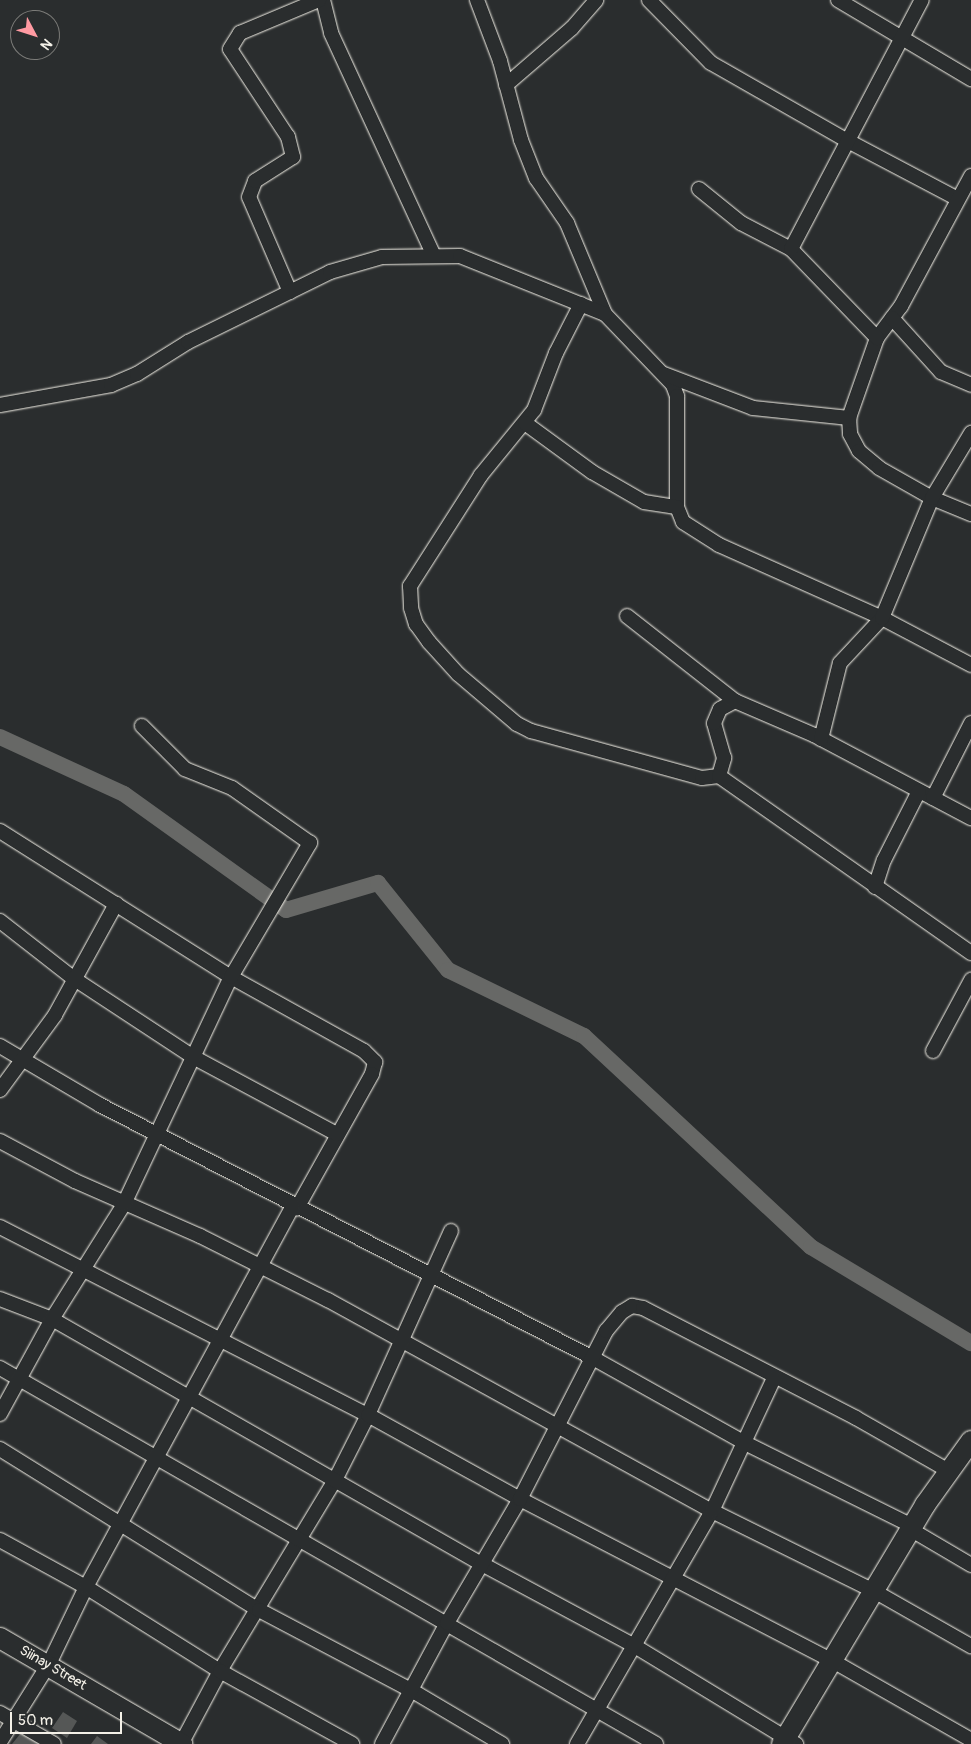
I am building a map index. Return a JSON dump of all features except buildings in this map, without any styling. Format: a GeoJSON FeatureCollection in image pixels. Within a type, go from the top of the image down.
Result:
{"type":"FeatureCollection","features":[{"type":"Feature","properties":{"kind":"street"},"geometry":{"type":"LineString","coordinates":[[290,292],[249,197],[255,181],[293,158],[288,137],[230,48],[240,33],[319,0]]}},
{"type":"Feature","properties":{"kind":"street"},"geometry":{"type":"LineString","coordinates":[[323,0],[331,33],[433,254]]}},
{"type":"Feature","properties":{"kind":"street"},"geometry":{"type":"LineString","coordinates":[[477,0],[506,84],[521,140],[536,178],[567,223],[605,314],[673,385],[677,396],[677,507],[683,522],[719,545],[882,618],[971,666]]}},
{"type":"Feature","properties":{"kind":"street"},"geometry":{"type":"LineString","coordinates":[[506,84],[572,28],[596,0]]}},
{"type":"Feature","properties":{"kind":"street"},"geometry":{"type":"LineString","coordinates":[[649,0],[711,63],[848,141],[958,199]]}},
{"type":"Feature","properties":{"kind":"street"},"geometry":{"type":"LineString","coordinates":[[838,0],[971,80]]}},
{"type":"Feature","properties":{"kind":"street"},"geometry":{"type":"LineString","coordinates":[[791,249],[922,0]]}},
{"type":"Feature","properties":{"kind":"street"},"geometry":{"type":"LineString","coordinates":[[971,176],[892,318],[877,338],[848,418],[850,434],[859,451],[879,468],[932,498],[971,514]]}},
{"type":"Feature","properties":{"kind":"street"},"geometry":{"type":"LineString","coordinates":[[699,189],[741,223],[791,249],[877,338]]}},
{"type":"Feature","properties":{"kind":"street"},"geometry":{"type":"LineString","coordinates":[[0,405],[111,385],[137,374],[188,342],[330,272],[382,257],[433,254],[460,256],[605,314]]}},
{"type":"Feature","properties":{"kind":"street"},"geometry":{"type":"LineString","coordinates":[[581,304],[556,353],[534,410],[481,475],[410,586],[410,608],[416,624],[458,674],[517,724],[588,748],[702,778],[718,776],[971,953]]}},
{"type":"Feature","properties":{"kind":"street"},"geometry":{"type":"LineString","coordinates":[[892,318],[941,372],[971,385]]}},
{"type":"Feature","properties":{"kind":"street"},"geometry":{"type":"LineString","coordinates":[[661,372],[753,408],[848,418]]}},
{"type":"Feature","properties":{"kind":"street"},"geometry":{"type":"LineString","coordinates":[[525,423],[592,472],[644,502],[677,507]]}},
{"type":"Feature","properties":{"kind":"street"},"geometry":{"type":"LineString","coordinates":[[821,739],[840,663],[882,618],[932,498],[971,433]]}},
{"type":"Feature","properties":{"kind":"street"},"geometry":{"type":"LineString","coordinates":[[628,616],[735,701],[821,739],[971,818]]}},
{"type":"Feature","properties":{"kind":"street"},"geometry":{"type":"LineString","coordinates":[[718,776],[724,758],[714,723],[720,709],[735,701]]}},
{"type":"Feature","properties":{"kind":"street"},"geometry":{"type":"LineString","coordinates":[[933,798],[971,723]]}},
{"type":"Feature","properties":{"kind":"street"},"geometry":{"type":"LineString","coordinates":[[0,1414],[52,1319],[124,1204],[195,1058],[231,978],[286,889],[310,843],[232,788],[185,769],[142,726]]}},
{"type":"Feature","properties":{"kind":"street"},"geometry":{"type":"LineString","coordinates":[[875,887],[884,860],[919,791]]}},
{"type":"Feature","properties":{"kind":"street"},"geometry":{"type":"LineString","coordinates":[[0,831],[231,978],[364,1050],[375,1062],[372,1074],[189,1397],[123,1523],[86,1587],[48,1664],[0,1742]]}},
{"type":"Feature","properties":{"kind":"street"},"geometry":{"type":"LineString","coordinates":[[0,1090],[55,1015],[73,978],[116,904]]}},
{"type":"Feature","properties":{"kind":"street"},"geometry":{"type":"LineString","coordinates":[[0,920],[73,978],[195,1058],[337,1134]]}},
{"type":"Feature","properties":{"kind":"street"},"geometry":{"type":"LineString","coordinates":[[933,1051],[971,980]]}},
{"type":"Feature","properties":{"kind":"street"},"geometry":{"type":"LineString","coordinates":[[0,1046],[157,1135],[592,1358],[745,1443],[911,1528],[971,1565]]}},
{"type":"Feature","properties":{"kind":"street"},"geometry":{"type":"LineString","coordinates":[[0,1141],[124,1204],[200,1236],[261,1267],[402,1341],[712,1511],[874,1591],[971,1646]]}},
{"type":"Feature","properties":{"kind":"street"},"geometry":{"type":"LineString","coordinates":[[0,1227],[368,1415],[520,1499],[831,1660],[971,1740]]}},
{"type":"Feature","properties":{"kind":"street"},"geometry":{"type":"LineString","coordinates":[[181,1744],[220,1671],[259,1610],[335,1480],[368,1415],[451,1231]]}},
{"type":"Feature","properties":{"kind":"street"},"geometry":{"type":"LineString","coordinates":[[0,1299],[52,1319],[482,1564],[633,1645],[788,1742],[831,1660],[911,1528],[947,1470],[971,1441]]}},
{"type":"Feature","properties":{"kind":"street"},"geometry":{"type":"LineString","coordinates":[[382,1744],[447,1623],[520,1499],[606,1331],[622,1312],[632,1306],[643,1308],[774,1378],[856,1418],[947,1470]]}},
{"type":"Feature","properties":{"kind":"street"},"geometry":{"type":"LineString","coordinates":[[0,1368],[156,1460],[447,1623],[656,1744]]}},
{"type":"Feature","properties":{"kind":"street"},"geometry":{"type":"LineString","coordinates":[[577,1744],[672,1576],[712,1511],[774,1378]]}},
{"type":"Feature","properties":{"kind":"street"},"geometry":{"type":"LineString","coordinates":[[0,1449],[123,1523],[259,1610],[411,1690],[502,1744]]}},
{"type":"Feature","properties":{"kind":"street"},"geometry":{"type":"LineString","coordinates":[[0,1540],[86,1587],[220,1671],[352,1744]]}},
{"type":"Feature","properties":{"kind":"street","name":"Siinay Street"},"geometry":{"type":"LineString","coordinates":[[0,1638],[48,1664],[181,1744]]}},
{"type":"Feature","properties":{"kind":"street"},"geometry":{"type":"LineString","coordinates":[[0,1713],[54,1744]]}},
{"type":"Feature","properties":{"kind":"waterway"},"geometry":{"type":"LineString","coordinates":[[0,737],[124,794],[286,910],[378,883],[448,970],[584,1036],[811,1247],[971,1343]]}}]}
